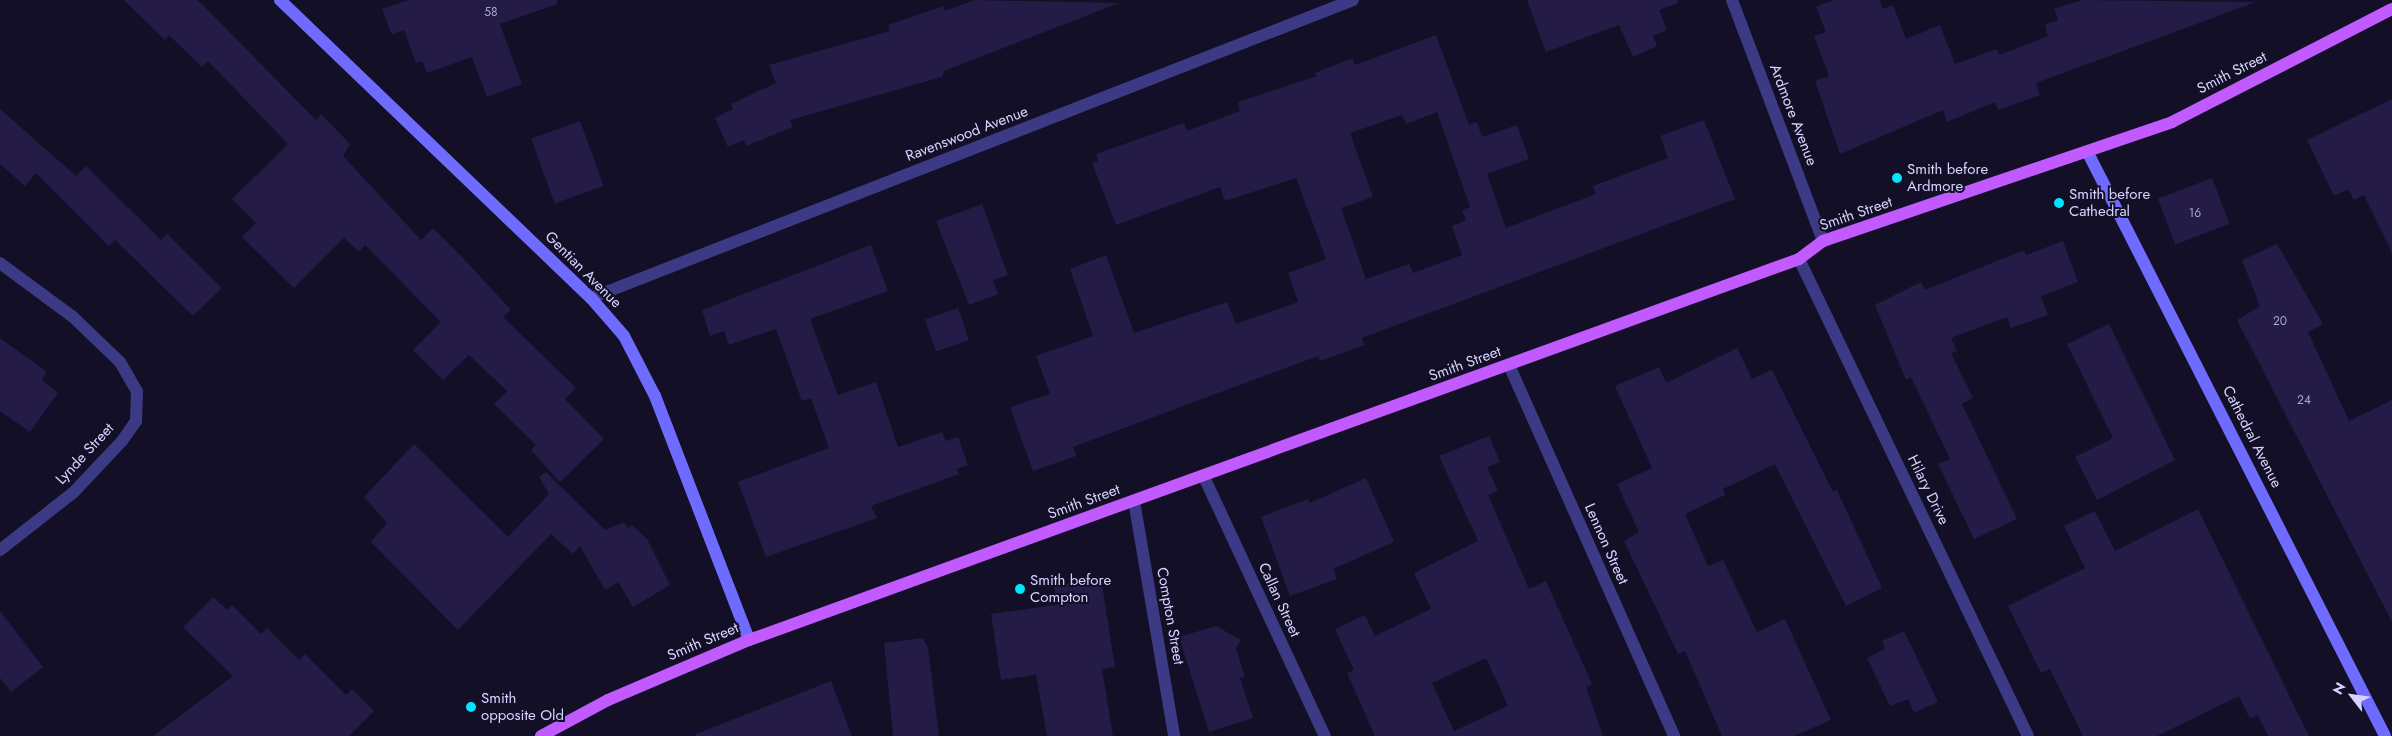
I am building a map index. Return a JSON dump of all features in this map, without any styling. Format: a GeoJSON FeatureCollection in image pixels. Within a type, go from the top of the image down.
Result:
{"type":"FeatureCollection","features":[{"type":"Feature","properties":{"kind":"main road","name":"Smith Street"},"geometry":{"type":"LineString","coordinates":[[541,736],[608,700],[749,640],[1204,477],[1799,259],[1823,241],[2088,153],[2172,122],[2392,9]]}},
{"type":"Feature","properties":{"kind":"street","name":"Gentian Avenue"},"geometry":{"type":"LineString","coordinates":[[280,0],[592,298],[624,336],[655,396],[749,640]]}},
{"type":"Feature","properties":{"kind":"street","name":"Ravenswood Avenue"},"geometry":{"type":"LineString","coordinates":[[592,298],[1353,0]]}},
{"type":"Feature","properties":{"kind":"street","name":"Ardmore Avenue"},"geometry":{"type":"LineString","coordinates":[[1732,0],[1823,241]]}},
{"type":"Feature","properties":{"kind":"street","name":"Cathedral Avenue"},"geometry":{"type":"LineString","coordinates":[[2088,153],[2385,736]]}},
{"type":"Feature","properties":{"kind":"street","name":"Hilary Drive"},"geometry":{"type":"LineString","coordinates":[[1799,259],[2028,736]]}},
{"type":"Feature","properties":{"kind":"street","name":"Lynde Street"},"geometry":{"type":"LineString","coordinates":[[0,262],[73,317],[120,362],[136,391],[136,420],[122,441],[74,492],[0,550]]}},
{"type":"Feature","properties":{"kind":"street","name":"Lennon Street"},"geometry":{"type":"LineString","coordinates":[[1509,365],[1674,736]]}},
{"type":"Feature","properties":{"kind":"street","name":"Callan Street"},"geometry":{"type":"LineString","coordinates":[[1204,477],[1325,736]]}},
{"type":"Feature","properties":{"kind":"street","name":"Compton Street"},"geometry":{"type":"LineString","coordinates":[[1134,501],[1174,736]]}},
{"type":"Feature","properties":{"kind":"building"},"geometry":{"type":"Polygon","coordinates":[[[124,0],[196,0],[202,4],[316,120],[321,114],[350,144],[343,156],[421,240],[433,228],[465,260],[511,310],[503,317],[576,388],[565,399],[604,439],[560,482],[531,450],[536,445],[494,404],[507,391],[469,355],[443,380],[413,350],[441,322],[365,245],[359,252],[344,238],[294,288],[242,237],[256,223],[232,199],[288,144],[208,61],[202,67],[169,35],[165,40],[124,0]]]}},
{"type":"Feature","properties":{"kind":"building"},"geometry":{"type":"Polygon","coordinates":[[[409,0],[557,0],[557,4],[500,24],[522,84],[487,97],[472,57],[427,73],[422,61],[416,63],[404,30],[392,35],[382,9],[409,0]]]}},
{"type":"Feature","properties":{"kind":"building"},"geometry":{"type":"Polygon","coordinates":[[[975,0],[1119,3],[944,71],[942,77],[790,120],[793,127],[746,146],[744,140],[728,147],[715,118],[733,109],[731,104],[776,83],[769,65],[890,31],[888,25],[943,6],[944,11],[975,0]]]}},
{"type":"Feature","properties":{"kind":"building"},"geometry":{"type":"Polygon","coordinates":[[[1527,0],[1678,0],[1678,3],[1659,10],[1667,30],[1653,36],[1657,46],[1633,57],[1619,25],[1546,52],[1527,0]]]}},
{"type":"Feature","properties":{"kind":"building"},"geometry":{"type":"Polygon","coordinates":[[[1833,0],[1880,0],[1883,9],[1893,5],[1906,39],[1940,25],[1955,64],[1997,49],[1999,55],[2048,36],[2045,25],[2058,20],[2054,9],[2082,0],[2256,2],[2036,83],[2040,95],[1998,110],[1995,102],[1947,122],[1943,110],[1840,154],[1815,81],[1829,76],[1814,36],[1826,32],[1816,7],[1833,0]]]}},
{"type":"Feature","properties":{"kind":"building"},"geometry":{"type":"Polygon","coordinates":[[[1436,35],[1469,125],[1477,122],[1482,137],[1517,125],[1529,159],[1487,174],[1506,228],[1596,194],[1593,186],[1668,158],[1660,136],[1704,120],[1735,199],[1362,338],[1364,345],[1320,361],[1318,356],[1073,447],[1076,456],[1033,471],[1010,407],[1050,394],[1036,356],[1093,336],[1070,269],[1106,255],[1134,333],[1227,302],[1236,324],[1298,302],[1288,273],[1326,259],[1296,178],[1225,201],[1220,187],[1116,225],[1092,163],[1098,161],[1096,154],[1184,123],[1187,131],[1240,111],[1238,102],[1317,76],[1315,73],[1352,58],[1355,65],[1436,35]],[[1437,112],[1406,124],[1402,115],[1350,133],[1373,197],[1341,208],[1366,279],[1409,264],[1413,273],[1462,255],[1452,226],[1466,220],[1462,210],[1470,207],[1437,112]]]}},
{"type":"Feature","properties":{"kind":"building"},"geometry":{"type":"Polygon","coordinates":[[[2392,99],[2392,253],[2364,195],[2354,200],[2348,189],[2334,196],[2307,140],[2392,99]]]}},
{"type":"Feature","properties":{"kind":"building"},"geometry":{"type":"Polygon","coordinates":[[[0,109],[76,176],[86,166],[161,240],[167,234],[222,288],[193,316],[115,240],[109,246],[36,173],[25,186],[0,164],[0,109]]]}},
{"type":"Feature","properties":{"kind":"building"},"geometry":{"type":"Polygon","coordinates":[[[580,121],[604,186],[555,204],[531,139],[580,121]]]}},
{"type":"Feature","properties":{"kind":"building"},"geometry":{"type":"Polygon","coordinates":[[[2212,178],[2230,224],[2175,245],[2158,199],[2212,178]]]}},
{"type":"Feature","properties":{"kind":"building"},"geometry":{"type":"Polygon","coordinates":[[[982,204],[1008,275],[993,280],[998,294],[969,305],[936,221],[982,204]]]}},
{"type":"Feature","properties":{"kind":"building"},"geometry":{"type":"Polygon","coordinates":[[[2063,241],[2078,282],[2041,296],[2048,315],[2011,328],[2007,317],[1951,338],[1957,351],[1951,353],[1973,398],[1962,404],[2017,519],[1974,539],[1938,464],[1950,459],[1911,377],[1906,380],[1875,305],[1921,282],[1925,290],[2024,250],[2026,255],[2063,241]]]}},
{"type":"Feature","properties":{"kind":"building"},"geometry":{"type":"Polygon","coordinates":[[[2277,244],[2323,324],[2308,332],[2349,421],[2392,400],[2392,622],[2237,320],[2260,306],[2242,260],[2277,244]]]}},
{"type":"Feature","properties":{"kind":"building"},"geometry":{"type":"Polygon","coordinates":[[[871,245],[888,291],[810,319],[838,395],[876,382],[898,447],[942,432],[946,441],[958,437],[968,465],[957,469],[959,474],[871,506],[877,518],[766,557],[738,482],[829,448],[811,398],[802,401],[776,329],[729,345],[724,331],[710,336],[702,310],[871,245]]]}},
{"type":"Feature","properties":{"kind":"building"},"geometry":{"type":"Polygon","coordinates":[[[958,308],[969,340],[936,352],[925,319],[958,308]]]}},
{"type":"Feature","properties":{"kind":"building"},"geometry":{"type":"Polygon","coordinates":[[[2109,324],[2175,460],[2097,500],[2075,457],[2113,438],[2067,344],[2109,324]]]}},
{"type":"Feature","properties":{"kind":"building"},"geometry":{"type":"Polygon","coordinates":[[[0,338],[47,372],[42,380],[58,393],[30,432],[0,411],[0,338]]]}},
{"type":"Feature","properties":{"kind":"building"},"geometry":{"type":"Polygon","coordinates":[[[1737,348],[1752,379],[1772,370],[1833,492],[1837,490],[1882,588],[1846,606],[1775,464],[1723,489],[1725,495],[1685,514],[1708,566],[1723,560],[1757,632],[1785,619],[1831,720],[1794,736],[1722,736],[1685,651],[1678,654],[1624,541],[1639,532],[1617,484],[1652,468],[1615,386],[1659,367],[1666,383],[1737,348]]]}},
{"type":"Feature","properties":{"kind":"building"},"geometry":{"type":"Polygon","coordinates":[[[1489,436],[1500,462],[1487,467],[1498,491],[1488,495],[1529,589],[1546,581],[1592,684],[1586,687],[1603,736],[1375,736],[1347,673],[1354,670],[1335,629],[1365,615],[1375,636],[1431,609],[1414,573],[1478,541],[1439,456],[1489,436]],[[1486,658],[1432,683],[1454,731],[1508,706],[1486,658]]]}},
{"type":"Feature","properties":{"kind":"building"},"geometry":{"type":"Polygon","coordinates":[[[414,444],[508,537],[549,494],[539,477],[546,472],[605,530],[624,522],[628,528],[632,525],[647,539],[670,585],[633,607],[618,582],[605,590],[580,546],[573,554],[551,534],[458,630],[371,542],[387,523],[364,497],[414,444]]]}},
{"type":"Feature","properties":{"kind":"building"},"geometry":{"type":"Polygon","coordinates":[[[1366,478],[1394,542],[1333,569],[1337,579],[1290,596],[1261,517],[1308,499],[1310,503],[1366,478]]]}},
{"type":"Feature","properties":{"kind":"building"},"geometry":{"type":"Polygon","coordinates":[[[2198,509],[2309,736],[2268,736],[2258,715],[2250,719],[2239,696],[2157,736],[2083,736],[2050,669],[2041,673],[2008,606],[2085,568],[2064,526],[2095,511],[2115,551],[2198,509]]]}},
{"type":"Feature","properties":{"kind":"building"},"geometry":{"type":"Polygon","coordinates":[[[1101,578],[1115,667],[1102,669],[1113,736],[1047,736],[1036,675],[1001,680],[991,614],[1057,605],[1054,586],[1101,578]]]}},
{"type":"Feature","properties":{"kind":"building"},"geometry":{"type":"Polygon","coordinates":[[[213,597],[227,610],[232,605],[261,634],[267,628],[299,660],[305,654],[346,695],[352,689],[374,711],[349,736],[153,736],[233,676],[183,627],[213,597]]]}},
{"type":"Feature","properties":{"kind":"building"},"geometry":{"type":"Polygon","coordinates":[[[0,611],[43,667],[11,692],[0,678],[0,611]]]}},
{"type":"Feature","properties":{"kind":"building"},"geometry":{"type":"Polygon","coordinates":[[[1216,626],[1241,640],[1236,648],[1245,677],[1240,678],[1253,718],[1209,732],[1179,637],[1216,626]]]}},
{"type":"Feature","properties":{"kind":"building"},"geometry":{"type":"Polygon","coordinates":[[[1904,631],[1938,702],[1914,713],[1908,699],[1890,706],[1867,658],[1885,649],[1882,641],[1904,631]]]}},
{"type":"Feature","properties":{"kind":"building"},"geometry":{"type":"Polygon","coordinates":[[[923,638],[928,648],[939,736],[893,736],[884,643],[923,638]]]}},
{"type":"Feature","properties":{"kind":"building"},"geometry":{"type":"Polygon","coordinates":[[[831,681],[852,736],[696,736],[696,734],[831,681]]]}},
{"type":"Feature","properties":{"kind":"place","name":"Smith before Ardmore"},"geometry":{"type":"Point","coordinates":[1897,178]}},
{"type":"Feature","properties":{"kind":"place","name":"Smith before Cathedral"},"geometry":{"type":"Point","coordinates":[2059,203]}},
{"type":"Feature","properties":{"kind":"place","name":"Smith before Compton"},"geometry":{"type":"Point","coordinates":[1020,589]}},
{"type":"Feature","properties":{"kind":"place","name":"Smith opposite Old"},"geometry":{"type":"Point","coordinates":[471,707]}}]}
